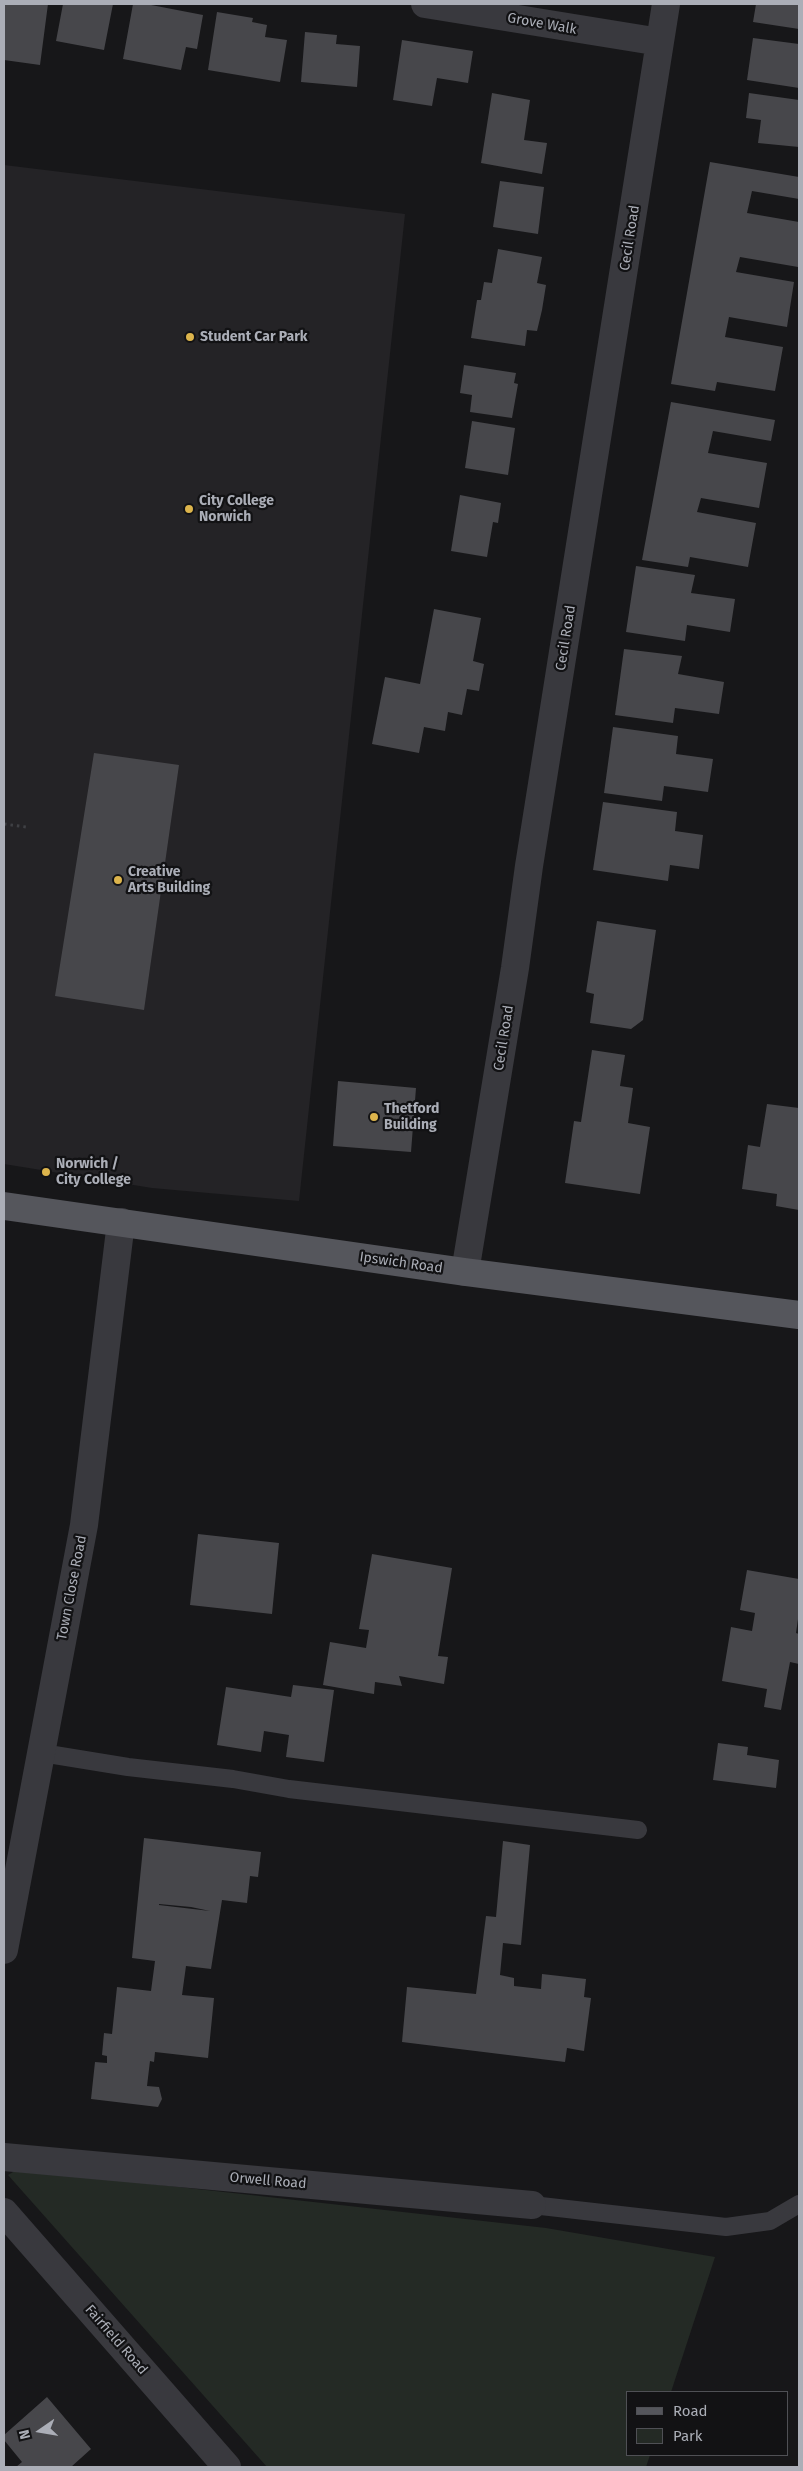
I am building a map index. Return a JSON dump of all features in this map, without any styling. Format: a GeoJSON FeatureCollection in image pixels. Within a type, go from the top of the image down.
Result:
{"type":"FeatureCollection","features":[{"type":"Feature","properties":{"kind":"main road","name":"Ipswich Road"},"geometry":{"type":"LineString","coordinates":[[4,1206],[465,1272],[799,1315]]}},
{"type":"Feature","properties":{"kind":"street","name":"Grove Walk"},"geometry":{"type":"LineString","coordinates":[[425,4],[660,42]]}},
{"type":"Feature","properties":{"kind":"street","name":"Cecil Road"},"geometry":{"type":"LineString","coordinates":[[465,1272],[516,968],[531,856],[666,4]]}},
{"type":"Feature","properties":{"kind":"street","name":"Town Close Road"},"geometry":{"type":"LineString","coordinates":[[4,1950],[84,1525],[121,1222]]}},
{"type":"Feature","properties":{"kind":"street","name":"Orwell Road"},"geometry":{"type":"LineString","coordinates":[[4,2157],[532,2205]]}},
{"type":"Feature","properties":{"kind":"street","name":"Fairfield Road"},"geometry":{"type":"LineString","coordinates":[[4,2212],[228,2467]]}},
{"type":"Feature","properties":{"kind":"lane"},"geometry":{"type":"LineString","coordinates":[[42,1753],[299,1790],[638,1830]]}},
{"type":"Feature","properties":{"kind":"lane"},"geometry":{"type":"LineString","coordinates":[[532,2205],[726,2227],[770,2222],[799,2204]]}},
{"type":"Feature","properties":{"kind":"path"},"geometry":{"type":"LineString","coordinates":[[4,824],[26,827]]}},
{"type":"Feature","properties":{"kind":"shaded area","name":"City College Norwich"},"geometry":{"type":"Polygon","coordinates":[[[4,165],[405,214],[299,1201],[152,1188],[4,1164],[4,165]]]}},
{"type":"Feature","properties":{"kind":"green space"},"geometry":{"type":"Polygon","coordinates":[[[18,2169],[546,2228],[715,2257],[671,2391],[626,2391],[626,2456],[650,2456],[646,2467],[267,2467],[8,2175],[18,2169]]]}},
{"type":"Feature","properties":{"kind":"building"},"geometry":{"type":"Polygon","coordinates":[[[4,4],[48,4],[40,65],[4,60],[4,4]]]}},
{"type":"Feature","properties":{"kind":"building"},"geometry":{"type":"Polygon","coordinates":[[[63,4],[113,4],[104,50],[56,41],[63,4]]]}},
{"type":"Feature","properties":{"kind":"building"},"geometry":{"type":"Polygon","coordinates":[[[133,4],[146,4],[203,15],[197,49],[186,47],[181,70],[123,59],[133,4]]]}},
{"type":"Feature","properties":{"kind":"building"},"geometry":{"type":"Polygon","coordinates":[[[756,4],[799,4],[799,29],[753,22],[756,4]]]}},
{"type":"Feature","properties":{"kind":"building"},"geometry":{"type":"Polygon","coordinates":[[[217,12],[253,18],[252,22],[267,25],[265,37],[287,40],[280,82],[208,70],[217,12]]]}},
{"type":"Feature","properties":{"kind":"building"},"geometry":{"type":"Polygon","coordinates":[[[305,32],[337,35],[336,44],[360,46],[357,87],[301,82],[305,32]]]}},
{"type":"Feature","properties":{"kind":"building"},"geometry":{"type":"Polygon","coordinates":[[[753,38],[799,44],[799,88],[747,80],[753,38]]]}},
{"type":"Feature","properties":{"kind":"building"},"geometry":{"type":"Polygon","coordinates":[[[402,40],[473,51],[468,83],[437,78],[432,106],[393,100],[402,40]]]}},
{"type":"Feature","properties":{"kind":"building"},"geometry":{"type":"Polygon","coordinates":[[[492,93],[530,100],[524,140],[547,143],[542,174],[481,163],[492,93]]]}},
{"type":"Feature","properties":{"kind":"building"},"geometry":{"type":"Polygon","coordinates":[[[749,93],[799,100],[799,147],[758,143],[761,120],[746,118],[749,93]]]}},
{"type":"Feature","properties":{"kind":"building"},"geometry":{"type":"Polygon","coordinates":[[[710,162],[799,177],[799,199],[752,191],[747,213],[799,222],[798,267],[740,257],[736,272],[794,282],[787,327],[729,317],[725,337],[783,347],[775,391],[717,382],[715,391],[671,384],[710,162]]]}},
{"type":"Feature","properties":{"kind":"building"},"geometry":{"type":"Polygon","coordinates":[[[500,181],[544,187],[538,234],[493,227],[500,181]]]}},
{"type":"Feature","properties":{"kind":"building"},"geometry":{"type":"Polygon","coordinates":[[[498,249],[542,257],[537,283],[546,285],[542,310],[537,331],[527,330],[525,346],[471,338],[477,300],[481,300],[484,282],[492,283],[498,249]]]}},
{"type":"Feature","properties":{"kind":"building"},"geometry":{"type":"Polygon","coordinates":[[[464,365],[516,373],[514,383],[518,384],[512,418],[470,412],[472,395],[460,393],[464,365]]]}},
{"type":"Feature","properties":{"kind":"building"},"geometry":{"type":"Polygon","coordinates":[[[671,402],[775,420],[771,441],[713,431],[708,453],[767,463],[759,508],[701,498],[697,512],[756,523],[748,567],[690,557],[688,567],[642,560],[671,402]]]}},
{"type":"Feature","properties":{"kind":"building"},"geometry":{"type":"Polygon","coordinates":[[[472,421],[515,428],[508,475],[465,468],[472,421]]]}},
{"type":"Feature","properties":{"kind":"building"},"geometry":{"type":"Polygon","coordinates":[[[460,495],[501,503],[498,523],[493,522],[487,557],[451,551],[460,495]]]}},
{"type":"Feature","properties":{"kind":"building"},"geometry":{"type":"Polygon","coordinates":[[[636,566],[695,575],[691,593],[735,599],[730,632],[687,625],[685,641],[626,632],[636,566]]]}},
{"type":"Feature","properties":{"kind":"building"},"geometry":{"type":"Polygon","coordinates":[[[434,609],[481,618],[473,661],[484,664],[479,691],[467,689],[462,715],[448,712],[445,731],[424,727],[419,753],[372,744],[385,677],[420,684],[434,609]]]}},
{"type":"Feature","properties":{"kind":"building"},"geometry":{"type":"Polygon","coordinates":[[[624,649],[682,656],[678,674],[724,682],[719,714],[675,708],[673,723],[615,715],[624,649]]]}},
{"type":"Feature","properties":{"kind":"building"},"geometry":{"type":"Polygon","coordinates":[[[613,727],[678,736],[676,754],[713,759],[708,792],[664,786],[662,801],[604,793],[613,727]]]}},
{"type":"Feature","properties":{"kind":"building","name":"Creative Arts Building"},"geometry":{"type":"Polygon","coordinates":[[[94,753],[179,765],[144,1010],[55,996],[94,753]]]}},
{"type":"Feature","properties":{"kind":"building"},"geometry":{"type":"Polygon","coordinates":[[[603,802],[677,812],[675,831],[703,835],[699,869],[670,865],[668,881],[593,870],[603,802]]]}},
{"type":"Feature","properties":{"kind":"building"},"geometry":{"type":"Polygon","coordinates":[[[597,921],[656,930],[643,1020],[631,1029],[590,1023],[594,994],[586,992],[597,921]]]}},
{"type":"Feature","properties":{"kind":"building"},"geometry":{"type":"Polygon","coordinates":[[[592,1050],[625,1055],[620,1086],[633,1088],[628,1123],[650,1127],[640,1194],[565,1183],[574,1121],[581,1122],[592,1050]]]}},
{"type":"Feature","properties":{"kind":"building","name":"Thetford Building"},"geometry":{"type":"Polygon","coordinates":[[[338,1081],[416,1088],[411,1152],[333,1146],[338,1081]]]}},
{"type":"Feature","properties":{"kind":"building"},"geometry":{"type":"Polygon","coordinates":[[[767,1104],[799,1108],[799,1210],[776,1206],[777,1194],[742,1189],[748,1145],[760,1147],[767,1104]]]}},
{"type":"Feature","properties":{"kind":"building"},"geometry":{"type":"Polygon","coordinates":[[[198,1534],[279,1543],[272,1614],[190,1605],[198,1534]]]}},
{"type":"Feature","properties":{"kind":"building"},"geometry":{"type":"Polygon","coordinates":[[[372,1554],[452,1568],[438,1656],[448,1657],[444,1684],[399,1676],[402,1686],[375,1682],[374,1694],[323,1685],[330,1642],[366,1648],[369,1630],[359,1629],[372,1554]]]}},
{"type":"Feature","properties":{"kind":"building"},"geometry":{"type":"Polygon","coordinates":[[[747,1570],[799,1579],[799,1612],[796,1633],[799,1634],[799,1664],[790,1662],[781,1710],[764,1707],[767,1689],[722,1681],[731,1627],[752,1631],[755,1613],[740,1610],[747,1570]]]}},
{"type":"Feature","properties":{"kind":"building"},"geometry":{"type":"Polygon","coordinates":[[[293,1685],[334,1690],[324,1762],[286,1757],[289,1735],[264,1731],[261,1752],[217,1745],[226,1687],[291,1697],[293,1685]]]}},
{"type":"Feature","properties":{"kind":"building"},"geometry":{"type":"Polygon","coordinates":[[[718,1743],[748,1747],[747,1755],[779,1760],[776,1788],[713,1780],[718,1743]]]}},
{"type":"Feature","properties":{"kind":"building"},"geometry":{"type":"Polygon","coordinates":[[[144,1838],[261,1852],[258,1877],[250,1876],[247,1903],[222,1900],[211,1969],[186,1966],[182,1995],[214,1998],[208,2058],[155,2052],[154,2062],[150,2061],[147,2086],[159,2087],[162,2099],[158,2107],[91,2099],[95,2062],[107,2063],[107,2056],[102,2055],[104,2033],[112,2034],[117,1987],[151,1991],[155,1961],[132,1958],[144,1838]],[[159,1904],[210,1911],[191,1907],[159,1904]]]}},
{"type":"Feature","properties":{"kind":"building"},"geometry":{"type":"Polygon","coordinates":[[[503,1841],[530,1845],[521,1945],[503,1943],[500,1975],[514,1978],[514,1986],[541,1989],[542,1974],[586,1979],[584,1997],[591,1998],[584,2051],[567,2048],[565,2062],[402,2042],[407,1987],[476,1994],[486,1916],[496,1917],[503,1841]]]}},
{"type":"Feature","properties":{"kind":"building"},"geometry":{"type":"Polygon","coordinates":[[[47,2397],[91,2449],[71,2467],[16,2467],[22,2462],[4,2440],[4,2435],[47,2397]]]}},
{"type":"Feature","properties":{"kind":"place","name":"Student Car Park"},"geometry":{"type":"Point","coordinates":[190,337]}},
{"type":"Feature","properties":{"kind":"place","name":"City College Norwich"},"geometry":{"type":"Point","coordinates":[189,509]}},
{"type":"Feature","properties":{"kind":"place","name":"Creative Arts Building"},"geometry":{"type":"Point","coordinates":[118,880]}},
{"type":"Feature","properties":{"kind":"place","name":"Thetford Building"},"geometry":{"type":"Point","coordinates":[374,1117]}},
{"type":"Feature","properties":{"kind":"place","name":"Norwich / City College"},"geometry":{"type":"Point","coordinates":[46,1172]}}]}
